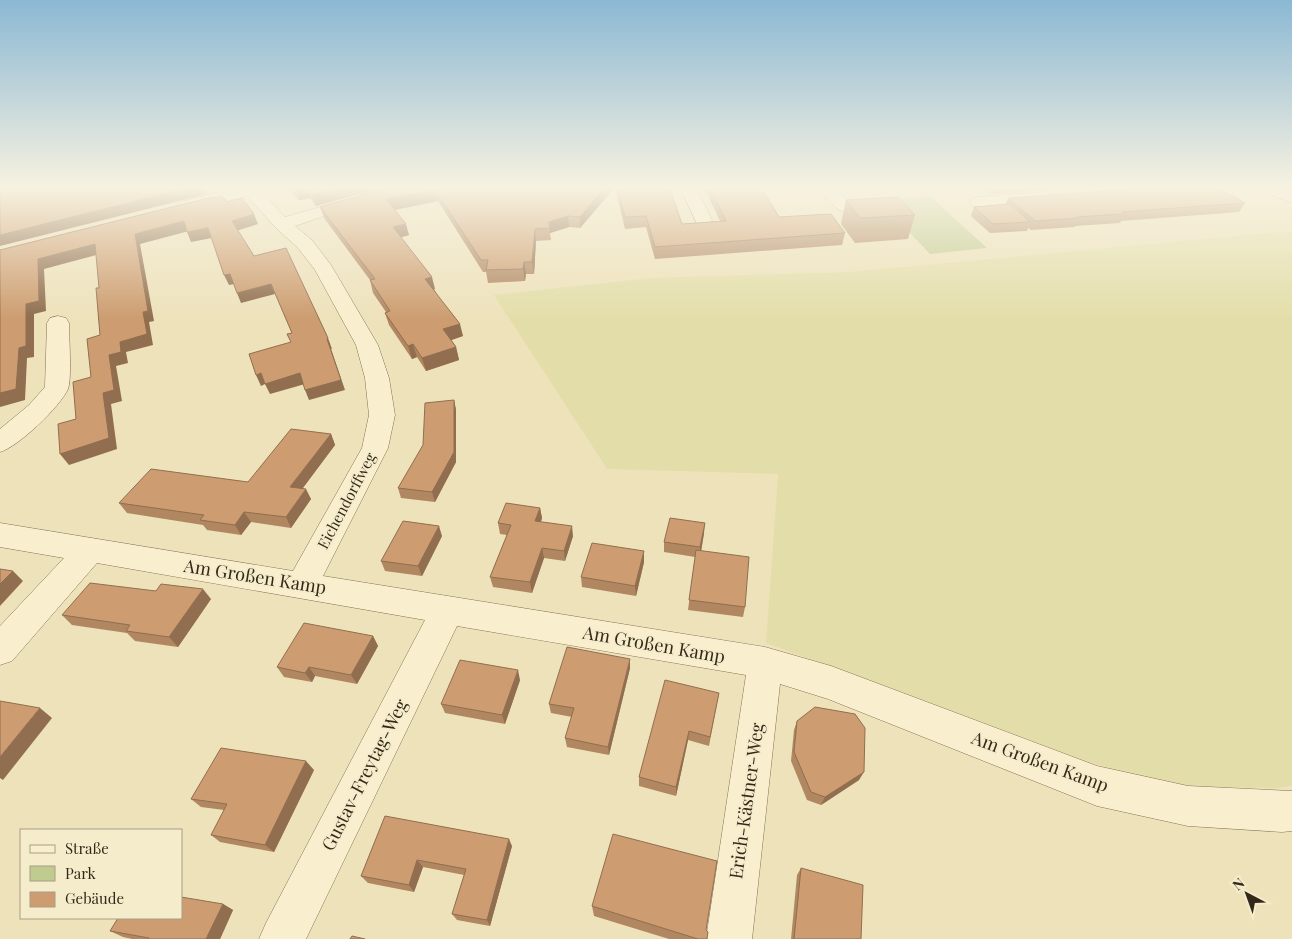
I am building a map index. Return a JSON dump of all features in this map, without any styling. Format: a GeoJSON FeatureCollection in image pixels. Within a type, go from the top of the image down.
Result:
{"type":"FeatureCollection","features":[{"type":"Feature","properties":{"kind":"street","name":"Eichendorffweg"},"geometry":{"type":"LineString","coordinates":[[290,231],[305,244],[324,269],[367,345],[378,378],[382,415],[376,448],[302,585]]}},
{"type":"Feature","properties":{"kind":"street"},"geometry":{"type":"LineString","coordinates":[[0,443],[38,411],[57,388],[58,323]]}},
{"type":"Feature","properties":{"kind":"street","name":"Am Großen Kamp"},"geometry":{"type":"LineString","coordinates":[[0,535],[765,663],[832,683],[1097,786],[1188,806],[1292,811]]}},
{"type":"Feature","properties":{"kind":"street"},"geometry":{"type":"LineString","coordinates":[[0,650],[89,551]]}},
{"type":"Feature","properties":{"kind":"street","name":"Gustav-Freytag-Weg"},"geometry":{"type":"LineString","coordinates":[[282,939],[447,611]]}},
{"type":"Feature","properties":{"kind":"street","name":"Erich-Kästner-Weg"},"geometry":{"type":"LineString","coordinates":[[729,939],[765,663]]}},
{"type":"Feature","properties":{"kind":"shaded area"},"geometry":{"type":"Polygon","coordinates":[[[1292,231],[1292,786],[1277,788],[1173,786],[1085,761],[766,643],[778,474],[607,469],[494,295],[649,278],[850,272],[1292,231]]]}},
{"type":"Feature","properties":{"kind":"green space"},"geometry":{"type":"Polygon","coordinates":[[[908,231],[968,231],[987,248],[930,254],[908,231]]]}},
{"type":"Feature","properties":{"kind":"building"},"geometry":{"type":"Polygon","coordinates":[[[0,231],[17,231],[0,235],[0,231]]]}},
{"type":"Feature","properties":{"kind":"building"},"geometry":{"type":"Polygon","coordinates":[[[77,231],[147,231],[135,234],[148,311],[143,312],[147,334],[120,342],[121,352],[109,355],[114,390],[103,393],[109,438],[60,454],[58,424],[76,419],[73,382],[91,377],[87,339],[100,335],[96,288],[99,288],[95,244],[38,259],[39,301],[26,304],[26,346],[19,348],[16,389],[0,393],[0,250],[77,231]]]}},
{"type":"Feature","properties":{"kind":"building"},"geometry":{"type":"Polygon","coordinates":[[[209,231],[238,231],[254,256],[286,248],[328,338],[341,380],[305,390],[300,373],[265,384],[261,373],[256,375],[249,354],[291,342],[287,334],[292,333],[271,284],[237,293],[230,274],[224,275],[209,231]]]}},
{"type":"Feature","properties":{"kind":"building"},"geometry":{"type":"Polygon","coordinates":[[[338,231],[396,231],[432,277],[425,279],[460,324],[443,329],[456,347],[422,358],[413,344],[408,346],[385,313],[390,311],[370,280],[375,279],[338,231]]]}},
{"type":"Feature","properties":{"kind":"building"},"geometry":{"type":"Polygon","coordinates":[[[462,231],[535,231],[532,262],[524,262],[523,269],[486,270],[488,260],[481,260],[462,231]]]}},
{"type":"Feature","properties":{"kind":"building"},"geometry":{"type":"Polygon","coordinates":[[[650,231],[843,231],[845,233],[655,247],[650,231]]]}},
{"type":"Feature","properties":{"kind":"building"},"geometry":{"type":"Polygon","coordinates":[[[454,400],[454,452],[432,492],[398,488],[423,445],[425,403],[454,400]]]}},
{"type":"Feature","properties":{"kind":"building"},"geometry":{"type":"Polygon","coordinates":[[[291,429],[331,434],[290,487],[306,489],[286,517],[244,512],[235,525],[200,520],[204,515],[119,503],[151,469],[248,482],[291,429]]]}},
{"type":"Feature","properties":{"kind":"building"},"geometry":{"type":"Polygon","coordinates":[[[506,503],[540,508],[535,521],[572,526],[564,551],[542,548],[530,582],[490,577],[511,525],[498,523],[506,503]]]}},
{"type":"Feature","properties":{"kind":"building"},"geometry":{"type":"Polygon","coordinates":[[[670,518],[705,523],[700,547],[664,542],[670,518]]]}},
{"type":"Feature","properties":{"kind":"building"},"geometry":{"type":"Polygon","coordinates":[[[403,521],[439,526],[418,566],[381,561],[403,521]]]}},
{"type":"Feature","properties":{"kind":"building"},"geometry":{"type":"Polygon","coordinates":[[[592,543],[644,551],[635,586],[581,577],[592,543]]]}},
{"type":"Feature","properties":{"kind":"building"},"geometry":{"type":"Polygon","coordinates":[[[696,550],[749,557],[745,607],[689,600],[696,550]]]}},
{"type":"Feature","properties":{"kind":"building"},"geometry":{"type":"Polygon","coordinates":[[[0,569],[13,571],[0,584],[0,569]]]}},
{"type":"Feature","properties":{"kind":"building"},"geometry":{"type":"Polygon","coordinates":[[[90,583],[156,591],[161,584],[203,589],[169,637],[126,631],[130,625],[62,615],[90,583]]]}},
{"type":"Feature","properties":{"kind":"building"},"geometry":{"type":"Polygon","coordinates":[[[304,623],[373,636],[351,675],[309,667],[305,673],[277,667],[304,623]]]}},
{"type":"Feature","properties":{"kind":"building"},"geometry":{"type":"Polygon","coordinates":[[[567,647],[630,659],[608,747],[565,738],[574,708],[549,704],[567,647]]]}},
{"type":"Feature","properties":{"kind":"building"},"geometry":{"type":"Polygon","coordinates":[[[460,660],[518,670],[502,715],[441,704],[460,660]]]}},
{"type":"Feature","properties":{"kind":"building"},"geometry":{"type":"Polygon","coordinates":[[[665,680],[719,693],[710,737],[689,731],[676,787],[639,777],[665,680]]]}},
{"type":"Feature","properties":{"kind":"building"},"geometry":{"type":"Polygon","coordinates":[[[0,701],[40,708],[0,757],[0,701]]]}},
{"type":"Feature","properties":{"kind":"building"},"geometry":{"type":"Polygon","coordinates":[[[815,707],[855,714],[865,728],[864,772],[825,797],[811,792],[794,752],[797,721],[815,707]]]}},
{"type":"Feature","properties":{"kind":"building"},"geometry":{"type":"Polygon","coordinates":[[[221,748],[306,761],[265,845],[211,835],[227,804],[191,799],[221,748]]]}},
{"type":"Feature","properties":{"kind":"building"},"geometry":{"type":"Polygon","coordinates":[[[385,816],[509,839],[487,920],[452,914],[466,869],[417,860],[409,885],[361,876],[385,816]]]}},
{"type":"Feature","properties":{"kind":"building"},"geometry":{"type":"Polygon","coordinates":[[[613,834],[717,861],[706,930],[708,932],[707,939],[698,939],[592,906],[613,834]]]}},
{"type":"Feature","properties":{"kind":"building"},"geometry":{"type":"Polygon","coordinates":[[[801,868],[863,885],[861,939],[794,939],[801,868]]]}},
{"type":"Feature","properties":{"kind":"building"},"geometry":{"type":"Polygon","coordinates":[[[182,897],[223,904],[206,939],[149,939],[110,931],[117,919],[182,919],[182,897]]]}},
{"type":"Feature","properties":{"kind":"building"},"geometry":{"type":"Polygon","coordinates":[[[352,936],[365,939],[350,939],[352,936]]]}}]}
